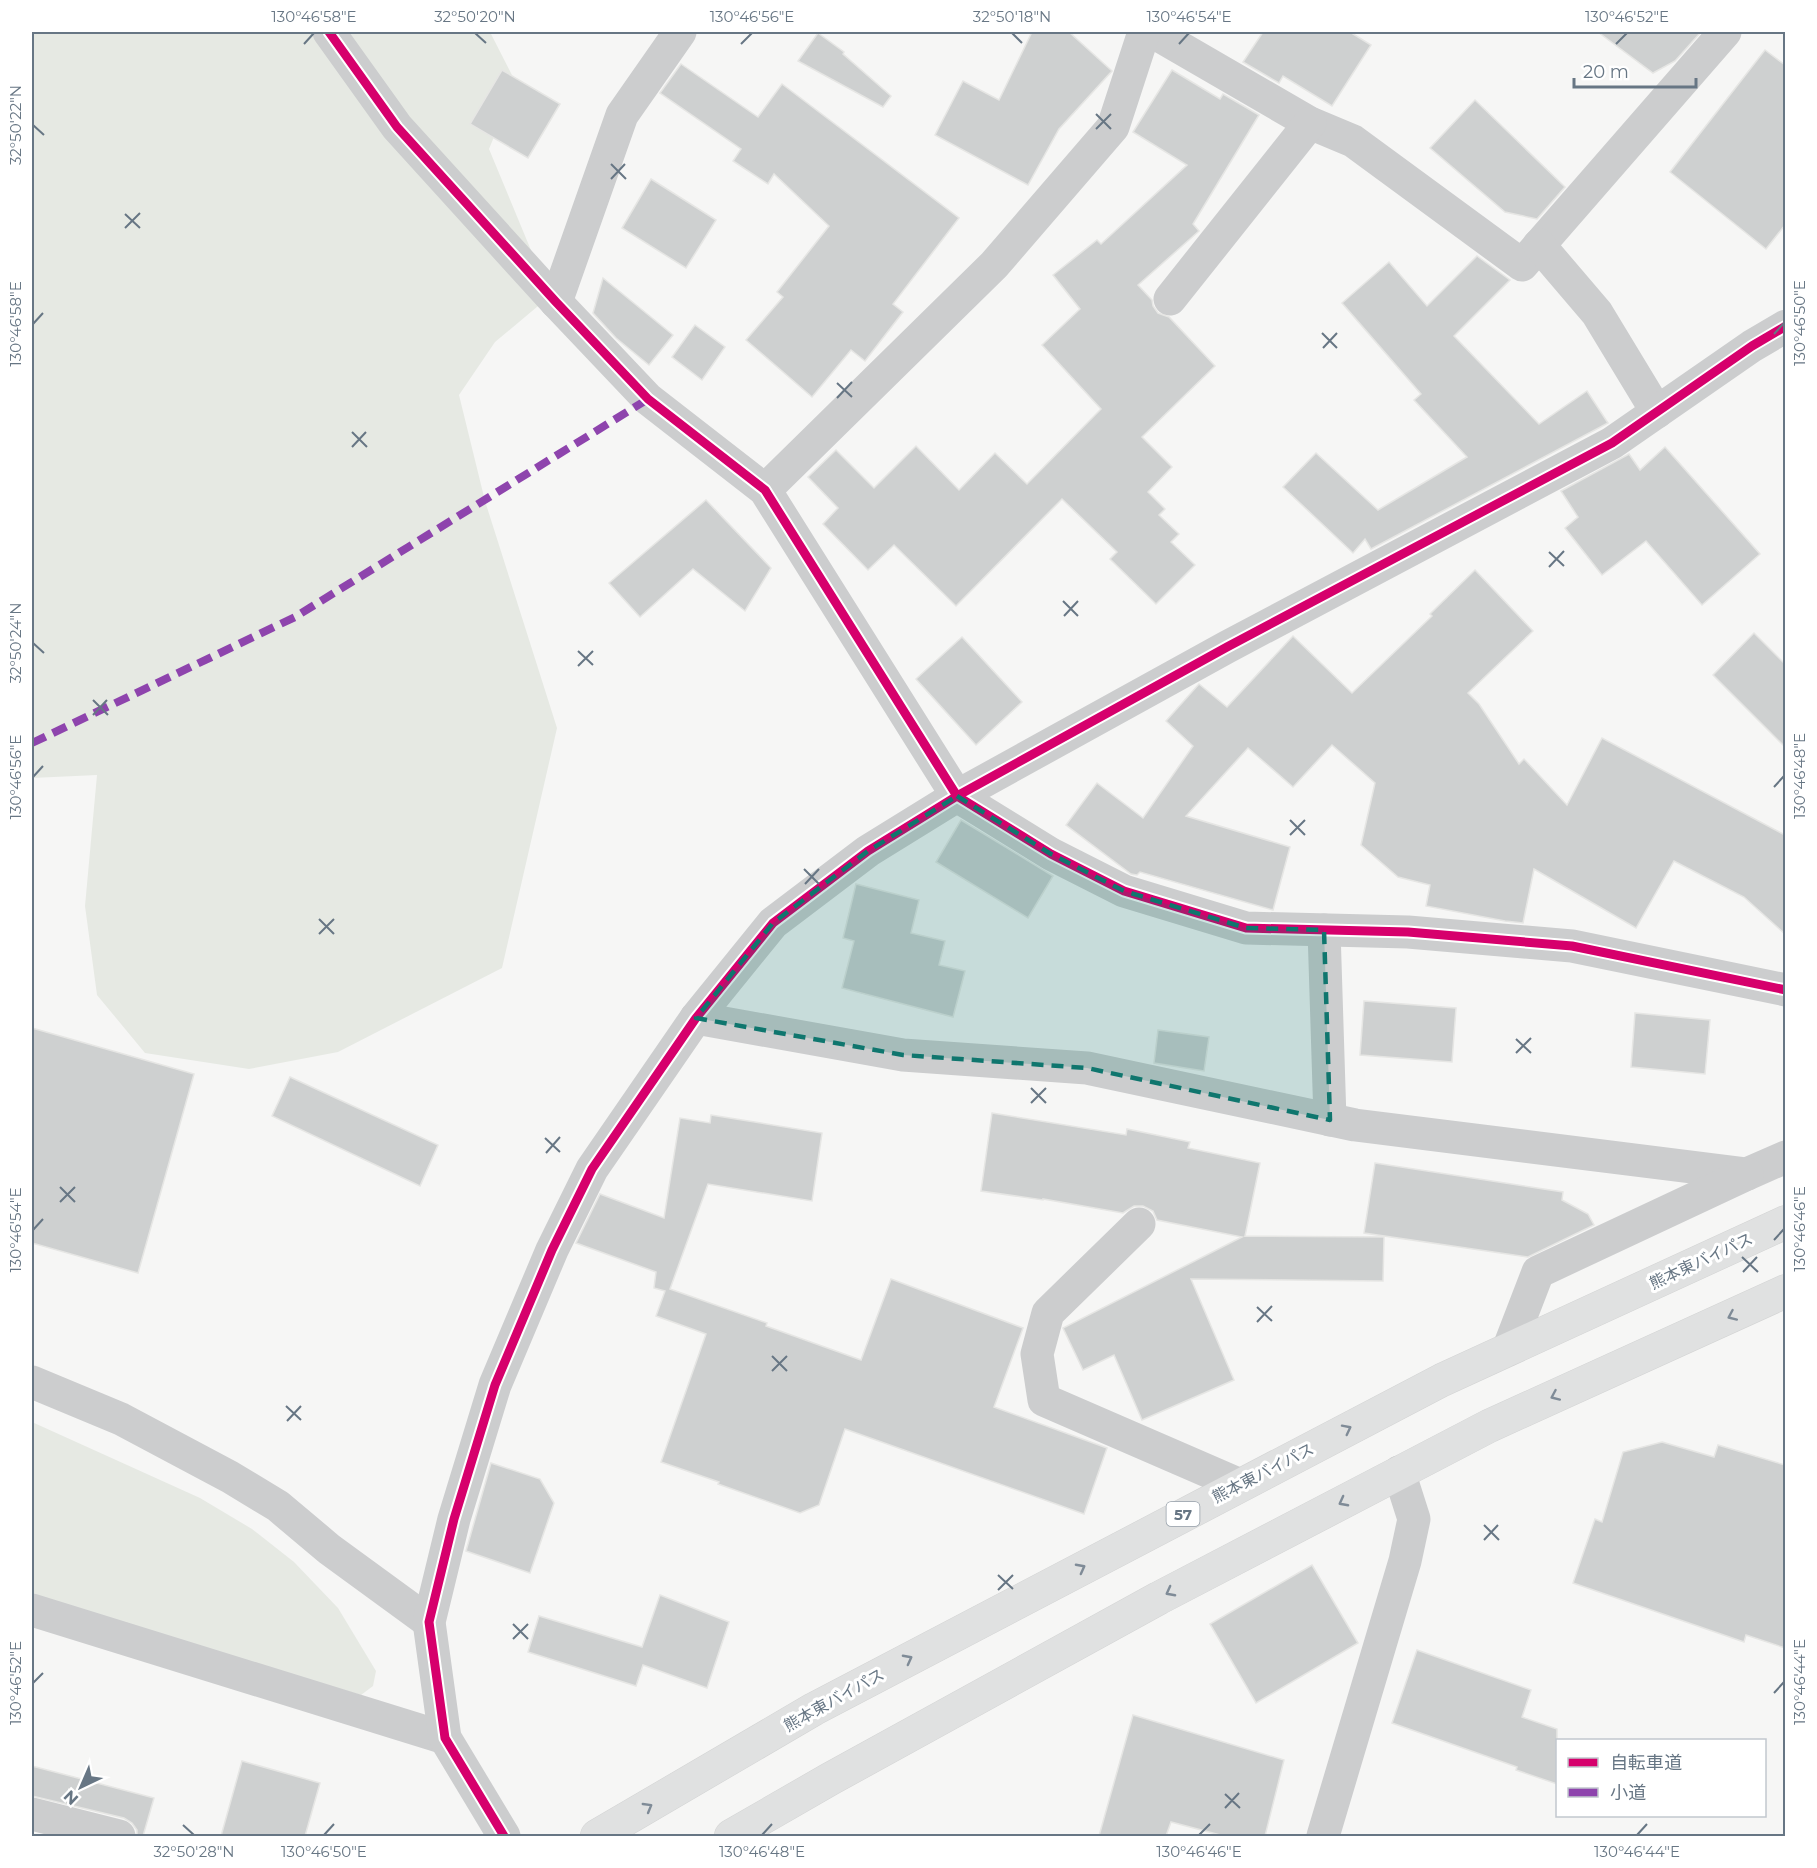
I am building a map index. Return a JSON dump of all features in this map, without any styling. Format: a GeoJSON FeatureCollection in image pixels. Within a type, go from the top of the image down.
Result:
{"type":"FeatureCollection","features":[{"type":"Feature","properties":{"kind":"highway","name":"熊本東バイパス"},"geometry":{"type":"LineString","coordinates":[[597,1836],[814,1709],[1442,1380],[1785,1222]]}},
{"type":"Feature","properties":{"kind":"highway"},"geometry":{"type":"LineString","coordinates":[[731,1836],[1148,1604],[1399,1472],[1489,1426],[1785,1291]]}},
{"type":"Feature","properties":{"kind":"street"},"geometry":{"type":"LineString","coordinates":[[329,32],[397,127],[556,302],[648,399],[765,490],[957,796],[1051,854],[1124,891],[1246,928],[1408,932],[1572,946],[1785,990]]}},
{"type":"Feature","properties":{"kind":"street"},"geometry":{"type":"LineString","coordinates":[[556,302],[622,115],[680,32]]}},
{"type":"Feature","properties":{"kind":"street"},"geometry":{"type":"LineString","coordinates":[[765,490],[994,265],[1113,127],[1144,32]]}},
{"type":"Feature","properties":{"kind":"street"},"geometry":{"type":"LineString","coordinates":[[1153,32],[1310,123],[1353,141],[1522,265],[1725,32]]}},
{"type":"Feature","properties":{"kind":"street"},"geometry":{"type":"LineString","coordinates":[[1170,299],[1310,123]]}},
{"type":"Feature","properties":{"kind":"street"},"geometry":{"type":"LineString","coordinates":[[1539,245],[1597,314],[1657,412]]}},
{"type":"Feature","properties":{"kind":"street"},"geometry":{"type":"LineString","coordinates":[[504,1836],[445,1738],[429,1622],[454,1519],[495,1385],[552,1250],[592,1169],[696,1018],[773,923],[868,851],[957,796],[1227,647],[1612,443],[1752,346],[1785,326]]}},
{"type":"Feature","properties":{"kind":"street"},"geometry":{"type":"LineString","coordinates":[[1324,930],[1329,1120]]}},
{"type":"Feature","properties":{"kind":"street"},"geometry":{"type":"LineString","coordinates":[[696,1018],[903,1055],[1087,1068],[1355,1125],[1747,1174]]}},
{"type":"Feature","properties":{"kind":"street"},"geometry":{"type":"LineString","coordinates":[[1508,1350],[1538,1272],[1785,1157]]}},
{"type":"Feature","properties":{"kind":"street"},"geometry":{"type":"LineString","coordinates":[[1139,1224],[1048,1313],[1037,1354],[1044,1400],[1240,1485]]}},
{"type":"Feature","properties":{"kind":"street"},"geometry":{"type":"LineString","coordinates":[[32,1382],[121,1419],[230,1476],[278,1506],[329,1550],[429,1622]]}},
{"type":"Feature","properties":{"kind":"street"},"geometry":{"type":"LineString","coordinates":[[1323,1836],[1405,1561],[1414,1519],[1399,1472]]}},
{"type":"Feature","properties":{"kind":"street"},"geometry":{"type":"LineString","coordinates":[[32,1610],[445,1738]]}},
{"type":"Feature","properties":{"kind":"street"},"geometry":{"type":"LineString","coordinates":[[32,1814],[118,1836]]}},
{"type":"Feature","properties":{"kind":"highlighted area"},"geometry":{"type":"Polygon","coordinates":[[[957,796],[1051,854],[1124,891],[1246,928],[1324,930],[1330,1120],[1087,1068],[903,1055],[696,1018],[773,923],[868,851],[957,796]]]}},
{"type":"Feature","properties":{"kind":"shaded area"},"geometry":{"type":"Polygon","coordinates":[[[32,32],[490,32],[516,83],[489,149],[550,296],[495,342],[459,395],[485,501],[557,728],[502,968],[338,1052],[249,1069],[145,1053],[97,995],[85,906],[97,775],[32,778],[32,32]]]}},
{"type":"Feature","properties":{"kind":"shaded area"},"geometry":{"type":"Polygon","coordinates":[[[32,1422],[200,1498],[252,1529],[294,1562],[338,1608],[376,1671],[373,1686],[361,1695],[32,1598],[32,1422]]]}},
{"type":"Feature","properties":{"kind":"building"},"geometry":{"type":"Polygon","coordinates":[[[1032,32],[1069,32],[1112,71],[1059,129],[1028,185],[935,135],[963,81],[999,100],[1032,32]]]}},
{"type":"Feature","properties":{"kind":"building"},"geometry":{"type":"Polygon","coordinates":[[[1263,32],[1350,32],[1371,45],[1332,106],[1283,76],[1279,83],[1243,62],[1263,32]]]}},
{"type":"Feature","properties":{"kind":"building"},"geometry":{"type":"Polygon","coordinates":[[[1598,32],[1701,32],[1675,61],[1653,73],[1598,32]]]}},
{"type":"Feature","properties":{"kind":"building"},"geometry":{"type":"Polygon","coordinates":[[[818,33],[844,52],[843,54],[891,96],[883,107],[798,61],[818,33]]]}},
{"type":"Feature","properties":{"kind":"building"},"geometry":{"type":"Polygon","coordinates":[[[1765,50],[1785,65],[1785,225],[1766,249],[1670,172],[1765,50]]]}},
{"type":"Feature","properties":{"kind":"building"},"geometry":{"type":"Polygon","coordinates":[[[681,64],[758,117],[782,84],[959,218],[893,304],[903,312],[865,361],[851,350],[812,397],[746,340],[783,297],[777,292],[829,226],[774,174],[768,184],[733,161],[741,149],[660,93],[681,64]]]}},
{"type":"Feature","properties":{"kind":"building"},"geometry":{"type":"Polygon","coordinates":[[[502,70],[560,104],[528,158],[470,124],[502,70]]]}},
{"type":"Feature","properties":{"kind":"building"},"geometry":{"type":"Polygon","coordinates":[[[1172,70],[1220,99],[1223,94],[1259,115],[1193,224],[1199,231],[1138,285],[1152,300],[1158,313],[1169,317],[1215,366],[1142,437],[1172,467],[1148,492],[1165,509],[1159,515],[1179,534],[1171,542],[1195,565],[1156,604],[1110,559],[1117,552],[1062,499],[956,606],[894,545],[868,570],[823,524],[838,508],[808,477],[836,450],[874,488],[916,446],[959,490],[995,453],[1027,484],[1101,409],[1042,345],[1080,309],[1053,275],[1097,240],[1101,244],[1187,165],[1133,132],[1172,70]]]}},
{"type":"Feature","properties":{"kind":"building"},"geometry":{"type":"Polygon","coordinates":[[[1475,100],[1565,187],[1537,219],[1505,212],[1430,148],[1475,100]]]}},
{"type":"Feature","properties":{"kind":"building"},"geometry":{"type":"Polygon","coordinates":[[[651,179],[716,220],[686,268],[622,228],[651,179]]]}},
{"type":"Feature","properties":{"kind":"building"},"geometry":{"type":"Polygon","coordinates":[[[1477,256],[1510,280],[1454,336],[1539,424],[1587,391],[1608,423],[1371,549],[1365,539],[1353,553],[1283,487],[1316,453],[1378,510],[1467,457],[1414,400],[1421,394],[1342,303],[1389,262],[1427,306],[1477,256]]]}},
{"type":"Feature","properties":{"kind":"building"},"geometry":{"type":"Polygon","coordinates":[[[603,278],[673,335],[649,365],[616,338],[593,313],[603,278]]]}},
{"type":"Feature","properties":{"kind":"building"},"geometry":{"type":"Polygon","coordinates":[[[695,325],[725,347],[702,380],[672,357],[695,325]]]}},
{"type":"Feature","properties":{"kind":"building"},"geometry":{"type":"Polygon","coordinates":[[[1665,447],[1760,554],[1702,605],[1646,541],[1602,575],[1565,528],[1578,517],[1561,491],[1629,454],[1640,470],[1665,447]]]}},
{"type":"Feature","properties":{"kind":"building"},"geometry":{"type":"Polygon","coordinates":[[[706,500],[771,568],[745,611],[693,569],[640,617],[609,583],[706,500]]]}},
{"type":"Feature","properties":{"kind":"building"},"geometry":{"type":"Polygon","coordinates":[[[1475,570],[1533,631],[1468,693],[1479,704],[1519,764],[1524,759],[1567,805],[1602,738],[1785,835],[1785,934],[1744,897],[1674,861],[1636,928],[1534,869],[1523,923],[1426,906],[1430,885],[1398,877],[1361,845],[1375,783],[1332,745],[1293,787],[1248,748],[1186,816],[1290,847],[1273,910],[1140,872],[1137,875],[1131,874],[1066,825],[1097,783],[1143,818],[1193,746],[1166,721],[1199,684],[1227,707],[1293,636],[1352,693],[1432,616],[1430,614],[1475,570]]]}},
{"type":"Feature","properties":{"kind":"building"},"geometry":{"type":"Polygon","coordinates":[[[1754,633],[1785,664],[1785,747],[1713,675],[1754,633]]]}},
{"type":"Feature","properties":{"kind":"building"},"geometry":{"type":"Polygon","coordinates":[[[962,637],[1022,702],[976,745],[916,679],[962,637]]]}},
{"type":"Feature","properties":{"kind":"building"},"geometry":{"type":"Polygon","coordinates":[[[961,820],[1053,876],[1028,918],[936,862],[961,820]]]}},
{"type":"Feature","properties":{"kind":"building"},"geometry":{"type":"Polygon","coordinates":[[[856,884],[919,900],[911,933],[945,941],[939,965],[965,971],[953,1017],[842,988],[854,941],[843,938],[856,884]]]}},
{"type":"Feature","properties":{"kind":"building"},"geometry":{"type":"Polygon","coordinates":[[[1364,1001],[1456,1008],[1452,1062],[1360,1055],[1364,1001]]]}},
{"type":"Feature","properties":{"kind":"building"},"geometry":{"type":"Polygon","coordinates":[[[1635,1013],[1710,1020],[1705,1074],[1631,1067],[1635,1013]]]}},
{"type":"Feature","properties":{"kind":"building"},"geometry":{"type":"Polygon","coordinates":[[[32,1028],[194,1074],[138,1273],[32,1243],[32,1028]]]}},
{"type":"Feature","properties":{"kind":"building"},"geometry":{"type":"Polygon","coordinates":[[[1158,1030],[1209,1037],[1204,1071],[1154,1063],[1158,1030]]]}},
{"type":"Feature","properties":{"kind":"building"},"geometry":{"type":"Polygon","coordinates":[[[290,1077],[438,1145],[420,1186],[272,1116],[290,1077]]]}},
{"type":"Feature","properties":{"kind":"building"},"geometry":{"type":"Polygon","coordinates":[[[992,1113],[1126,1135],[1127,1129],[1190,1142],[1188,1148],[1260,1163],[1245,1236],[1384,1237],[1383,1281],[1191,1279],[1234,1380],[1142,1420],[1114,1355],[1083,1370],[1063,1328],[1242,1237],[1157,1220],[1153,1211],[1143,1206],[1134,1206],[1123,1213],[981,1191],[992,1113]]]}},
{"type":"Feature","properties":{"kind":"building"},"geometry":{"type":"Polygon","coordinates":[[[711,1115],[822,1133],[812,1201],[708,1184],[670,1289],[767,1323],[766,1326],[861,1360],[891,1279],[1023,1328],[994,1407],[1107,1448],[1084,1514],[845,1429],[819,1505],[800,1513],[661,1462],[706,1334],[656,1316],[665,1291],[654,1288],[656,1272],[576,1243],[600,1194],[664,1218],[680,1118],[710,1123],[711,1115]]]}},
{"type":"Feature","properties":{"kind":"building"},"geometry":{"type":"Polygon","coordinates":[[[1375,1163],[1563,1192],[1562,1200],[1588,1214],[1594,1225],[1528,1257],[1364,1233],[1375,1163]]]}},
{"type":"Feature","properties":{"kind":"building"},"geometry":{"type":"Polygon","coordinates":[[[1662,1442],[1714,1457],[1718,1445],[1785,1465],[1785,1648],[1746,1635],[1744,1642],[1573,1583],[1595,1519],[1602,1522],[1623,1452],[1662,1442]]]}},
{"type":"Feature","properties":{"kind":"building"},"geometry":{"type":"Polygon","coordinates":[[[491,1463],[540,1479],[554,1503],[530,1573],[466,1551],[491,1463]]]}},
{"type":"Feature","properties":{"kind":"building"},"geometry":{"type":"Polygon","coordinates":[[[1312,1565],[1358,1643],[1256,1703],[1210,1624],[1312,1565]]]}},
{"type":"Feature","properties":{"kind":"building"},"geometry":{"type":"Polygon","coordinates":[[[660,1595],[729,1622],[707,1688],[643,1665],[636,1686],[528,1652],[539,1616],[642,1647],[660,1595]]]}},
{"type":"Feature","properties":{"kind":"building"},"geometry":{"type":"Polygon","coordinates":[[[1417,1650],[1531,1690],[1522,1717],[1557,1729],[1556,1784],[1516,1770],[1517,1767],[1392,1723],[1417,1650]]]}},
{"type":"Feature","properties":{"kind":"building"},"geometry":{"type":"Polygon","coordinates":[[[1133,1715],[1284,1760],[1265,1836],[1224,1836],[1171,1822],[1166,1836],[1099,1836],[1133,1715]]]}},
{"type":"Feature","properties":{"kind":"building"},"geometry":{"type":"Polygon","coordinates":[[[242,1761],[320,1783],[305,1836],[221,1836],[242,1761]]]}},
{"type":"Feature","properties":{"kind":"building"},"geometry":{"type":"Polygon","coordinates":[[[32,1766],[154,1798],[143,1836],[137,1836],[137,1830],[132,1823],[124,1818],[32,1796],[32,1766]]]}},
{"type":"Feature","properties":{"kind":"marked path"},"geometry":{"type":"LineString","coordinates":[[32,743],[295,617],[648,399]]}},
{"type":"Feature","properties":{"kind":"cycle path"},"geometry":{"type":"LineString","coordinates":[[329,32],[397,127],[556,302],[648,399],[765,490],[957,796],[1051,854],[1124,891],[1246,928],[1408,932],[1572,946],[1786,990]]}},
{"type":"Feature","properties":{"kind":"cycle path"},"geometry":{"type":"LineString","coordinates":[[504,1836],[445,1738],[429,1622],[454,1519],[495,1385],[552,1250],[592,1169],[696,1018],[773,923],[868,851],[957,796],[1227,647],[1612,443],[1752,346],[1786,326]]}}]}
